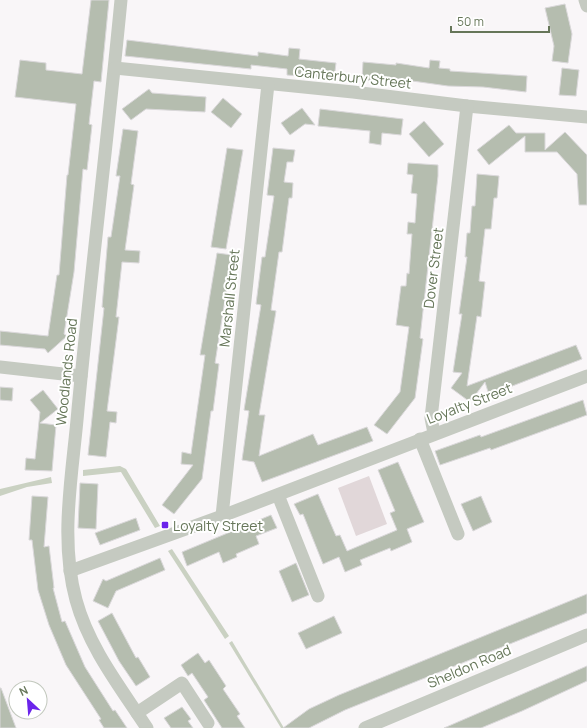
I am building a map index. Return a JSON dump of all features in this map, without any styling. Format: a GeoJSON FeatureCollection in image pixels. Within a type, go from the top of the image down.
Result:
{"type":"FeatureCollection","features":[{"type":"Feature","properties":{"kind":"street","name":"Woodlands Road"},"geometry":{"type":"LineString","coordinates":[[121,0],[115,68],[81,376],[67,544],[76,602],[90,634],[117,683],[147,728]]}},
{"type":"Feature","properties":{"kind":"street"},"geometry":{"type":"LineString","coordinates":[[586,0],[587,6]]}},
{"type":"Feature","properties":{"kind":"street","name":"Canterbury Street"},"geometry":{"type":"LineString","coordinates":[[115,68],[353,92],[467,106],[587,117]]}},
{"type":"Feature","properties":{"kind":"street","name":"Marshall Street"},"geometry":{"type":"LineString","coordinates":[[222,516],[268,84]]}},
{"type":"Feature","properties":{"kind":"street","name":"Dover Street"},"geometry":{"type":"LineString","coordinates":[[434,433],[431,418],[467,106]]}},
{"type":"Feature","properties":{"kind":"street"},"geometry":{"type":"LineString","coordinates":[[0,367],[81,376]]}},
{"type":"Feature","properties":{"kind":"street","name":"Loyalty Street"},"geometry":{"type":"LineString","coordinates":[[70,571],[278,495],[434,433],[587,376]]}},
{"type":"Feature","properties":{"kind":"street"},"geometry":{"type":"LineString","coordinates":[[420,439],[458,534]]}},
{"type":"Feature","properties":{"kind":"street"},"geometry":{"type":"LineString","coordinates":[[278,495],[318,596]]}},
{"type":"Feature","properties":{"kind":"street","name":"Sheldon Road"},"geometry":{"type":"LineString","coordinates":[[371,727],[587,635]]}},
{"type":"Feature","properties":{"kind":"street"},"geometry":{"type":"LineString","coordinates":[[137,712],[182,683],[208,723]]}},
{"type":"Feature","properties":{"kind":"shaded area"},"geometry":{"type":"Polygon","coordinates":[[[120,466],[126,469],[160,526],[155,528],[121,472],[83,476],[83,470],[120,466]]]}},
{"type":"Feature","properties":{"kind":"shaded area"},"geometry":{"type":"Polygon","coordinates":[[[369,476],[387,524],[356,536],[338,488],[369,476]]]}},
{"type":"Feature","properties":{"kind":"shaded area"},"geometry":{"type":"Polygon","coordinates":[[[51,477],[52,483],[27,487],[0,496],[0,489],[51,477]]]}},
{"type":"Feature","properties":{"kind":"shaded area"},"geometry":{"type":"Polygon","coordinates":[[[172,549],[229,636],[225,639],[168,551],[172,549]]]}},
{"type":"Feature","properties":{"kind":"shaded area"},"geometry":{"type":"Polygon","coordinates":[[[232,641],[284,728],[281,728],[229,643],[232,641]]]}},
{"type":"Feature","properties":{"kind":"building"},"geometry":{"type":"Polygon","coordinates":[[[91,0],[109,0],[101,82],[94,81],[89,124],[92,125],[87,170],[83,169],[74,272],[64,334],[67,336],[48,353],[45,349],[0,345],[0,331],[48,336],[57,275],[59,275],[67,175],[76,104],[15,97],[20,60],[46,63],[46,70],[82,74],[91,0]]]}},
{"type":"Feature","properties":{"kind":"building"},"geometry":{"type":"Polygon","coordinates":[[[565,4],[572,34],[568,63],[552,61],[554,46],[545,8],[565,4]]]}},
{"type":"Feature","properties":{"kind":"building"},"geometry":{"type":"Polygon","coordinates":[[[127,40],[258,56],[258,52],[288,56],[289,48],[300,49],[299,59],[336,63],[334,79],[287,75],[287,69],[251,65],[251,69],[125,56],[127,40]]]}},
{"type":"Feature","properties":{"kind":"building"},"geometry":{"type":"Polygon","coordinates":[[[430,60],[440,61],[439,68],[450,69],[450,71],[527,76],[526,92],[483,87],[448,86],[384,77],[383,81],[362,80],[363,62],[396,65],[396,63],[429,68],[430,60]]]}},
{"type":"Feature","properties":{"kind":"building"},"geometry":{"type":"Polygon","coordinates":[[[562,68],[579,70],[576,96],[559,95],[562,68]]]}},
{"type":"Feature","properties":{"kind":"building"},"geometry":{"type":"Polygon","coordinates":[[[149,89],[152,93],[206,97],[205,112],[146,109],[131,120],[122,109],[149,89]]]}},
{"type":"Feature","properties":{"kind":"building"},"geometry":{"type":"Polygon","coordinates":[[[223,98],[242,114],[231,128],[211,112],[223,98]]]}},
{"type":"Feature","properties":{"kind":"building"},"geometry":{"type":"Polygon","coordinates":[[[302,108],[315,125],[305,124],[290,135],[281,123],[302,108]]]}},
{"type":"Feature","properties":{"kind":"building"},"geometry":{"type":"Polygon","coordinates":[[[320,109],[403,119],[401,135],[382,133],[381,145],[369,143],[370,131],[318,126],[320,109]]]}},
{"type":"Feature","properties":{"kind":"building"},"geometry":{"type":"Polygon","coordinates":[[[424,121],[444,144],[429,157],[409,134],[424,121]]]}},
{"type":"Feature","properties":{"kind":"building"},"geometry":{"type":"Polygon","coordinates":[[[509,125],[516,133],[545,133],[545,150],[565,132],[587,155],[587,205],[579,205],[577,174],[557,152],[525,152],[525,136],[489,165],[477,150],[509,125]]]}},
{"type":"Feature","properties":{"kind":"building"},"geometry":{"type":"Polygon","coordinates":[[[123,129],[138,131],[131,184],[134,185],[125,250],[140,251],[139,263],[122,262],[116,317],[119,317],[107,411],[117,412],[116,423],[110,422],[106,457],[88,455],[104,308],[102,307],[108,237],[111,237],[120,176],[116,176],[123,129]]]}},
{"type":"Feature","properties":{"kind":"building"},"geometry":{"type":"Polygon","coordinates":[[[227,148],[243,150],[226,249],[211,247],[227,148]]]}},
{"type":"Feature","properties":{"kind":"building"},"geometry":{"type":"Polygon","coordinates":[[[273,148],[295,150],[293,162],[287,162],[284,182],[293,183],[292,198],[289,198],[282,252],[279,252],[271,310],[276,311],[259,415],[265,415],[259,456],[313,434],[318,445],[367,427],[373,441],[262,482],[254,462],[242,460],[249,411],[244,410],[261,305],[256,304],[262,257],[265,257],[274,196],[267,195],[273,148]]]}},
{"type":"Feature","properties":{"kind":"building"},"geometry":{"type":"Polygon","coordinates":[[[408,163],[438,165],[438,176],[420,338],[423,339],[415,398],[387,434],[374,425],[400,392],[409,327],[396,325],[401,286],[406,286],[407,273],[409,274],[412,234],[407,234],[408,222],[415,223],[417,194],[411,193],[413,175],[407,174],[408,163]]]}},
{"type":"Feature","properties":{"kind":"building"},"geometry":{"type":"Polygon","coordinates":[[[477,174],[499,176],[497,198],[494,198],[491,229],[485,229],[479,281],[485,282],[481,317],[477,316],[467,386],[576,345],[582,359],[489,395],[485,382],[470,402],[451,388],[462,373],[453,372],[462,314],[459,314],[467,257],[465,257],[467,233],[470,233],[472,206],[475,206],[477,174]]]}},
{"type":"Feature","properties":{"kind":"building"},"geometry":{"type":"Polygon","coordinates":[[[217,253],[232,255],[215,363],[219,364],[202,479],[174,514],[162,505],[193,465],[181,464],[182,452],[191,454],[205,355],[200,355],[217,253]]]}},
{"type":"Feature","properties":{"kind":"building"},"geometry":{"type":"Polygon","coordinates":[[[0,387],[13,388],[12,401],[0,400],[0,387]]]}},
{"type":"Feature","properties":{"kind":"building"},"geometry":{"type":"Polygon","coordinates":[[[43,390],[58,409],[40,423],[56,425],[52,471],[25,470],[26,458],[35,459],[40,412],[30,400],[43,390]]]}},
{"type":"Feature","properties":{"kind":"building"},"geometry":{"type":"Polygon","coordinates":[[[583,400],[587,415],[491,450],[490,448],[440,465],[435,451],[480,435],[481,437],[583,400]]]}},
{"type":"Feature","properties":{"kind":"building"},"geometry":{"type":"Polygon","coordinates":[[[398,462],[424,522],[407,529],[412,542],[391,551],[390,548],[360,560],[362,565],[345,572],[339,557],[323,564],[303,514],[300,515],[294,504],[318,494],[336,536],[340,535],[347,551],[397,530],[390,513],[395,511],[378,470],[398,462]]]}},
{"type":"Feature","properties":{"kind":"building"},"geometry":{"type":"Polygon","coordinates":[[[80,483],[98,484],[96,529],[78,528],[80,483]]]}},
{"type":"Feature","properties":{"kind":"building"},"geometry":{"type":"Polygon","coordinates":[[[32,496],[48,497],[44,547],[49,546],[53,588],[62,622],[65,621],[85,667],[113,711],[115,710],[127,728],[104,728],[99,720],[101,719],[66,665],[49,625],[38,590],[32,540],[29,540],[32,496]]]}},
{"type":"Feature","properties":{"kind":"building"},"geometry":{"type":"Polygon","coordinates":[[[481,496],[492,522],[473,531],[461,504],[481,496]]]}},
{"type":"Feature","properties":{"kind":"building"},"geometry":{"type":"Polygon","coordinates":[[[271,515],[277,528],[256,536],[259,544],[236,554],[237,557],[223,563],[219,552],[187,566],[182,552],[271,515]]]}},
{"type":"Feature","properties":{"kind":"building"},"geometry":{"type":"Polygon","coordinates":[[[136,518],[140,530],[100,545],[95,533],[136,518]]]}},
{"type":"Feature","properties":{"kind":"building"},"geometry":{"type":"Polygon","coordinates":[[[160,558],[165,570],[116,591],[108,608],[93,601],[103,579],[106,581],[160,558]]]}},
{"type":"Feature","properties":{"kind":"building"},"geometry":{"type":"Polygon","coordinates":[[[296,563],[309,595],[292,602],[279,571],[296,563]]]}},
{"type":"Feature","properties":{"kind":"building"},"geometry":{"type":"Polygon","coordinates":[[[587,594],[587,613],[345,710],[309,728],[283,728],[309,709],[339,695],[587,594]]]}},
{"type":"Feature","properties":{"kind":"building"},"geometry":{"type":"Polygon","coordinates":[[[112,613],[136,658],[138,657],[150,677],[136,686],[119,661],[98,621],[112,613]]]}},
{"type":"Feature","properties":{"kind":"building"},"geometry":{"type":"Polygon","coordinates":[[[334,616],[342,633],[306,649],[298,633],[334,616]]]}},
{"type":"Feature","properties":{"kind":"building"},"geometry":{"type":"Polygon","coordinates":[[[198,653],[205,663],[209,660],[226,686],[223,689],[240,714],[237,716],[245,728],[222,728],[204,700],[208,697],[192,673],[188,676],[181,665],[198,653]]]}},
{"type":"Feature","properties":{"kind":"building"},"geometry":{"type":"Polygon","coordinates":[[[587,666],[587,681],[522,711],[481,728],[444,728],[587,666]]]}},
{"type":"Feature","properties":{"kind":"building"},"geometry":{"type":"Polygon","coordinates":[[[1,688],[8,707],[8,720],[13,720],[16,728],[0,728],[1,688]]]}},
{"type":"Feature","properties":{"kind":"building"},"geometry":{"type":"Polygon","coordinates":[[[182,707],[191,719],[188,721],[193,728],[171,728],[164,718],[182,707]]]}},
{"type":"Feature","properties":{"kind":"place","name":"Loyalty Street"},"geometry":{"type":"Point","coordinates":[165,525]}}]}
